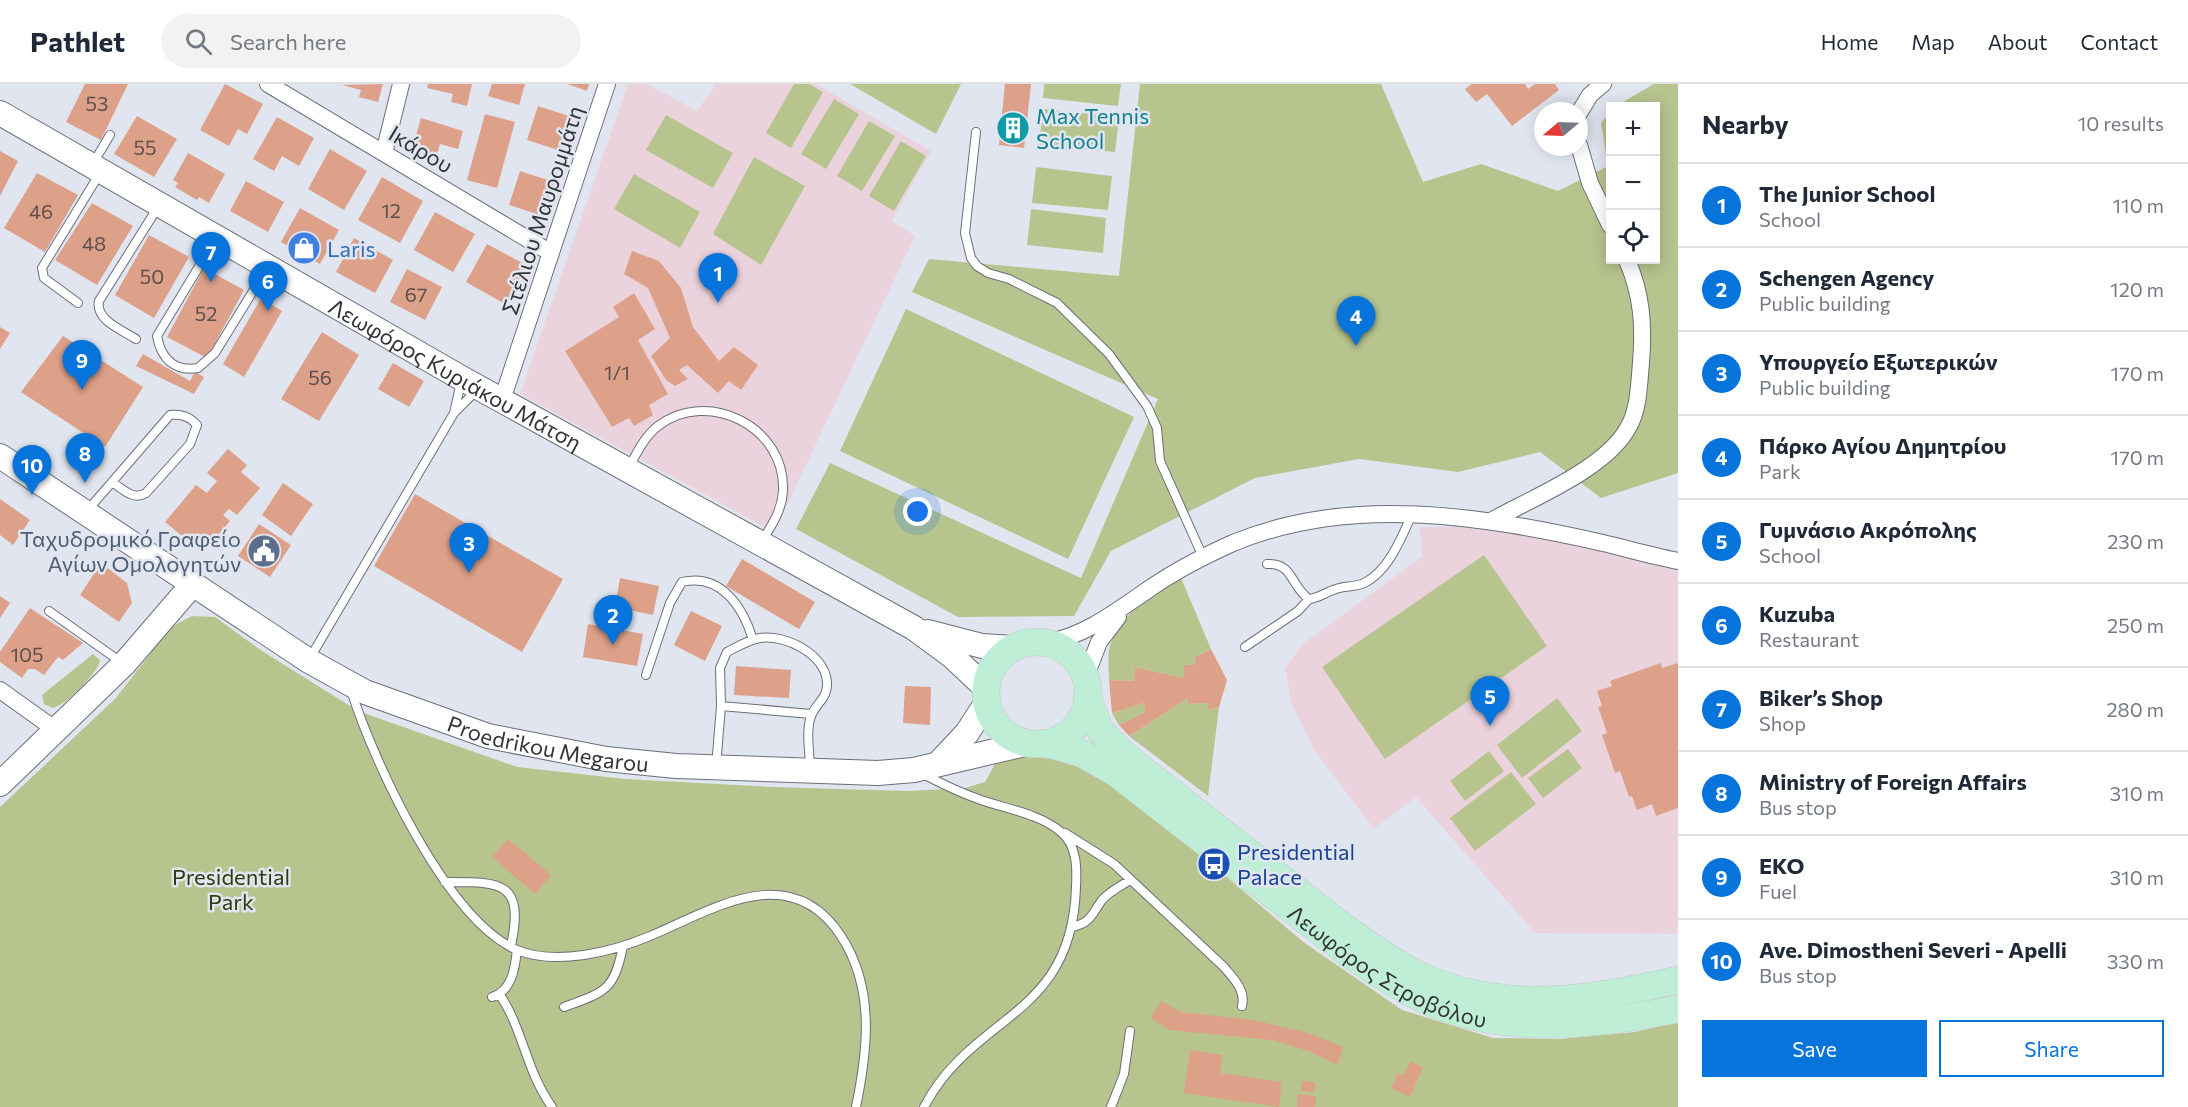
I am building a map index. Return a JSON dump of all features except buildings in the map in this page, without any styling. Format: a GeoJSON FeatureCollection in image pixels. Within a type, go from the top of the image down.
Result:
{"type":"FeatureCollection","features":[{"type":"Feature","properties":{"kind":"main road","name":"Λεωφόρος Κυριάκου Μάτση"},"geometry":{"type":"LineString","coordinates":[[0,113],[471,383],[914,628],[952,656],[986,695]]}},
{"type":"Feature","properties":{"kind":"main road","name":"Proedrikou Megarou"},"geometry":{"type":"LineString","coordinates":[[0,456],[192,585],[309,661],[349,684],[440,720],[488,736],[534,747],[606,759],[716,767],[878,773],[914,770],[1038,743]]}},
{"type":"Feature","properties":{"kind":"main road"},"geometry":{"type":"LineString","coordinates":[[0,784],[123,664],[192,585]]}},
{"type":"Feature","properties":{"kind":"main road","name":"Λεωφόρος Κυριάκου Μάτση"},"geometry":{"type":"LineString","coordinates":[[914,628],[971,643],[1013,648]]}},
{"type":"Feature","properties":{"kind":"main road"},"geometry":{"type":"LineString","coordinates":[[938,764],[968,733],[986,695],[992,669],[1013,648],[1031,642],[1046,643],[1071,655],[1086,687],[1083,715],[1071,730],[1038,743],[1003,732],[990,713],[986,695]]}},
{"type":"Feature","properties":{"kind":"main road","name":"Λεωφόρος Στροβόλου"},"geometry":{"type":"LineString","coordinates":[[1086,687],[1100,730],[1124,755],[1346,928],[1414,973],[1451,988],[1490,997],[1530,1002],[1627,991],[1678,980]]}},
{"type":"Feature","properties":{"kind":"main road","name":"Λεωφόρος Στροβόλου"},"geometry":{"type":"LineString","coordinates":[[1038,743],[1083,754],[1116,773],[1349,954],[1420,998],[1455,1011],[1529,1024],[1576,1025],[1678,1009]]}},
{"type":"Feature","properties":{"kind":"street","name":"Ικάρου"},"geometry":{"type":"LineString","coordinates":[[268,84],[551,253]]}},
{"type":"Feature","properties":{"kind":"street"},"geometry":{"type":"LineString","coordinates":[[384,153],[401,84]]}},
{"type":"Feature","properties":{"kind":"street","name":"Στέλιου Μαυρομμάτη"},"geometry":{"type":"LineString","coordinates":[[502,400],[607,84]]}},
{"type":"Feature","properties":{"kind":"street"},"geometry":{"type":"LineString","coordinates":[[1586,102],[1603,84]]}},
{"type":"Feature","properties":{"kind":"street"},"geometry":{"type":"LineString","coordinates":[[1582,156],[1590,183],[1606,215]]}},
{"type":"Feature","properties":{"kind":"street"},"geometry":{"type":"LineString","coordinates":[[1491,521],[1600,461],[1617,445],[1630,425],[1636,402],[1643,326],[1639,294],[1628,264]]}},
{"type":"Feature","properties":{"kind":"street"},"geometry":{"type":"LineString","coordinates":[[1046,643],[1085,632],[1203,557],[1275,528],[1337,518],[1412,513],[1491,521],[1605,543],[1678,561]]}},
{"type":"Feature","properties":{"kind":"street"},"geometry":{"type":"LineString","coordinates":[[1086,687],[1099,642],[1108,628],[1135,599]]}},
{"type":"Feature","properties":{"kind":"street"},"geometry":{"type":"LineString","coordinates":[[0,690],[56,730]]}},
{"type":"Feature","properties":{"kind":"lane"},"geometry":{"type":"LineString","coordinates":[[976,132],[965,232],[971,258],[976,266],[987,273],[1009,279],[1057,303],[1109,354],[1147,406],[1157,428],[1160,460],[1203,557]]}},
{"type":"Feature","properties":{"kind":"lane"},"geometry":{"type":"LineString","coordinates":[[78,303],[44,278],[42,268],[96,168],[110,135]]}},
{"type":"Feature","properties":{"kind":"lane"},"geometry":{"type":"LineString","coordinates":[[136,339],[100,315],[97,308],[99,301],[160,204]]}},
{"type":"Feature","properties":{"kind":"lane"},"geometry":{"type":"LineString","coordinates":[[217,237],[157,336],[165,358],[178,367],[198,368],[215,353],[268,267]]}},
{"type":"Feature","properties":{"kind":"lane"},"geometry":{"type":"LineString","coordinates":[[454,413],[474,395],[471,383]]}},
{"type":"Feature","properties":{"kind":"lane"},"geometry":{"type":"LineString","coordinates":[[309,661],[471,383]]}},
{"type":"Feature","properties":{"kind":"lane"},"geometry":{"type":"LineString","coordinates":[[627,470],[641,444],[658,426],[677,415],[699,411],[722,412],[743,420],[761,434],[771,447],[781,471],[783,493],[776,519],[762,542]]}},
{"type":"Feature","properties":{"kind":"lane"},"geometry":{"type":"LineString","coordinates":[[86,512],[170,415],[180,414],[192,419],[197,425],[190,444],[146,493],[133,496],[112,482]]}},
{"type":"Feature","properties":{"kind":"lane"},"geometry":{"type":"LineString","coordinates":[[1245,647],[1298,611],[1309,600],[1338,588],[1362,584],[1372,578],[1399,542],[1412,513]]}},
{"type":"Feature","properties":{"kind":"lane"},"geometry":{"type":"LineString","coordinates":[[1267,564],[1278,563],[1288,569],[1302,594],[1309,600]]}},
{"type":"Feature","properties":{"kind":"lane"},"geometry":{"type":"LineString","coordinates":[[646,675],[670,603],[682,582],[696,579],[720,586],[738,606],[753,640]]}},
{"type":"Feature","properties":{"kind":"lane"},"geometry":{"type":"LineString","coordinates":[[49,611],[123,664]]}},
{"type":"Feature","properties":{"kind":"lane"},"geometry":{"type":"LineString","coordinates":[[716,767],[721,705],[720,668],[727,652],[762,638],[784,640],[808,650],[819,663],[827,680],[826,697],[812,714],[810,771]]}},
{"type":"Feature","properties":{"kind":"lane"},"geometry":{"type":"LineString","coordinates":[[349,684],[365,730],[383,768],[445,882],[456,898],[486,929],[514,948],[555,956],[623,946],[738,898],[770,894],[812,906],[836,928],[850,950],[865,1002],[867,1031],[864,1066],[856,1107]]}},
{"type":"Feature","properties":{"kind":"lane"},"geometry":{"type":"LineString","coordinates":[[721,705],[812,714]]}},
{"type":"Feature","properties":{"kind":"lane"},"geometry":{"type":"LineString","coordinates":[[914,770],[960,793],[1047,823],[1091,848],[1130,880],[1224,967],[1238,984],[1244,998],[1242,1006]]}},
{"type":"Feature","properties":{"kind":"lane"},"geometry":{"type":"LineString","coordinates":[[924,1107],[932,1091],[952,1066],[1041,991],[1056,971],[1072,927],[1076,904],[1076,861],[1068,839],[1059,830]]}},
{"type":"Feature","properties":{"kind":"lane"},"geometry":{"type":"LineString","coordinates":[[1072,927],[1084,924],[1092,918],[1103,899],[1130,880]]}},
{"type":"Feature","properties":{"kind":"lane"},"geometry":{"type":"LineString","coordinates":[[445,882],[491,882],[501,886],[509,894],[514,909],[514,948],[509,984],[496,996],[507,1006],[530,1071],[552,1107]]}},
{"type":"Feature","properties":{"kind":"lane"},"geometry":{"type":"LineString","coordinates":[[564,1007],[605,991],[618,971],[623,946]]}},
{"type":"Feature","properties":{"kind":"lane"},"geometry":{"type":"LineString","coordinates":[[1112,1107],[1125,1074],[1130,1031]]}},
{"type":"Feature","properties":{"kind":"shaded area"},"geometry":{"type":"Polygon","coordinates":[[[628,84],[647,84],[697,111],[716,84],[816,84],[931,151],[892,221],[915,236],[774,532],[520,394],[628,84]]]}},
{"type":"Feature","properties":{"kind":"shaded area"},"geometry":{"type":"Polygon","coordinates":[[[1419,527],[1491,527],[1678,567],[1678,934],[1535,933],[1416,797],[1374,829],[1314,750],[1291,702],[1285,668],[1303,644],[1423,556],[1419,527]]]}},
{"type":"Feature","properties":{"kind":"green space"},"geometry":{"type":"Polygon","coordinates":[[[794,84],[809,84],[823,92],[791,148],[766,133],[794,84]]]}},
{"type":"Feature","properties":{"kind":"green space"},"geometry":{"type":"Polygon","coordinates":[[[850,84],[961,84],[936,134],[850,84]]]}},
{"type":"Feature","properties":{"kind":"green space"},"geometry":{"type":"Polygon","coordinates":[[[1044,84],[1121,84],[1118,106],[1043,98],[1044,84]]]}},
{"type":"Feature","properties":{"kind":"green space"},"geometry":{"type":"Polygon","coordinates":[[[1140,84],[1381,84],[1423,182],[1481,164],[1558,191],[1606,167],[1606,264],[1660,264],[1660,102],[1623,102],[1654,84],[1678,84],[1678,473],[1601,498],[1540,452],[1458,472],[1359,459],[1255,478],[1111,551],[1074,616],[958,617],[796,529],[830,463],[1081,578],[1158,399],[912,292],[929,259],[1119,276],[1140,84]]]}},
{"type":"Feature","properties":{"kind":"green space"},"geometry":{"type":"Polygon","coordinates":[[[834,99],[859,114],[826,169],[801,154],[834,99]]]}},
{"type":"Feature","properties":{"kind":"green space"},"geometry":{"type":"Polygon","coordinates":[[[1043,109],[1119,117],[1115,152],[1039,145],[1043,109]]]}},
{"type":"Feature","properties":{"kind":"green space"},"geometry":{"type":"Polygon","coordinates":[[[666,115],[733,153],[713,188],[646,150],[666,115]]]}},
{"type":"Feature","properties":{"kind":"green space"},"geometry":{"type":"Polygon","coordinates":[[[1606,117],[1606,154],[1601,123],[1606,117]]]}},
{"type":"Feature","properties":{"kind":"green space"},"geometry":{"type":"Polygon","coordinates":[[[869,121],[895,136],[862,191],[837,176],[869,121]]]}},
{"type":"Feature","properties":{"kind":"green space"},"geometry":{"type":"Polygon","coordinates":[[[901,141],[926,156],[894,211],[869,196],[901,141]]]}},
{"type":"Feature","properties":{"kind":"green space"},"geometry":{"type":"Polygon","coordinates":[[[754,157],[805,186],[761,265],[713,234],[754,157]]]}},
{"type":"Feature","properties":{"kind":"green space"},"geometry":{"type":"Polygon","coordinates":[[[1036,167],[1112,176],[1108,210],[1032,203],[1036,167]]]}},
{"type":"Feature","properties":{"kind":"green space"},"geometry":{"type":"Polygon","coordinates":[[[634,174],[700,212],[680,248],[614,209],[634,174]]]}},
{"type":"Feature","properties":{"kind":"green space"},"geometry":{"type":"Polygon","coordinates":[[[1031,209],[1106,218],[1103,253],[1027,245],[1031,209]]]}},
{"type":"Feature","properties":{"kind":"green space"},"geometry":{"type":"Polygon","coordinates":[[[906,309],[1134,417],[1068,559],[840,451],[906,309]]]}},
{"type":"Feature","properties":{"kind":"green space"},"geometry":{"type":"Polygon","coordinates":[[[1484,555],[1547,646],[1385,759],[1322,667],[1484,555]]]}},
{"type":"Feature","properties":{"kind":"green space"},"geometry":{"type":"Polygon","coordinates":[[[1181,578],[1211,649],[1195,657],[1194,665],[1184,665],[1184,678],[1135,667],[1134,681],[1109,680],[1109,650],[1122,623],[1139,606],[1181,578]]]}},
{"type":"Feature","properties":{"kind":"green space","name":"Presidential Park"},"geometry":{"type":"Polygon","coordinates":[[[192,616],[215,617],[262,651],[358,711],[517,767],[625,779],[908,791],[965,788],[985,782],[995,764],[1021,757],[1076,760],[1175,833],[1302,941],[1402,1010],[1493,1038],[1560,1039],[1635,1032],[1678,1022],[1678,1107],[0,1107],[0,807],[115,699],[171,627],[192,616]]]}},
{"type":"Feature","properties":{"kind":"green space"},"geometry":{"type":"Polygon","coordinates":[[[93,654],[100,660],[81,688],[58,706],[53,708],[44,704],[42,695],[93,654]]]}},
{"type":"Feature","properties":{"kind":"green space"},"geometry":{"type":"Polygon","coordinates":[[[1188,698],[1189,704],[1208,703],[1208,710],[1219,707],[1208,796],[1129,736],[1188,698]]]}},
{"type":"Feature","properties":{"kind":"green space"},"geometry":{"type":"Polygon","coordinates":[[[1557,698],[1582,731],[1522,778],[1497,745],[1557,698]]]}},
{"type":"Feature","properties":{"kind":"green space"},"geometry":{"type":"Polygon","coordinates":[[[1144,703],[1145,712],[1119,725],[1112,713],[1144,703]]]}},
{"type":"Feature","properties":{"kind":"green space"},"geometry":{"type":"Polygon","coordinates":[[[1568,749],[1582,768],[1543,798],[1528,778],[1568,749]]]}},
{"type":"Feature","properties":{"kind":"green space"},"geometry":{"type":"Polygon","coordinates":[[[1489,751],[1504,771],[1465,801],[1450,781],[1489,751]]]}},
{"type":"Feature","properties":{"kind":"green space"},"geometry":{"type":"Polygon","coordinates":[[[1511,772],[1536,804],[1475,851],[1450,818],[1511,772]]]}},
{"type":"Feature","properties":{"kind":"place","name":"Max Tennis School"},"geometry":{"type":"Point","coordinates":[1013,128]}},
{"type":"Feature","properties":{"kind":"place","name":"Laris"},"geometry":{"type":"Point","coordinates":[304,248]}},
{"type":"Feature","properties":{"kind":"place","name":"Biker’s Shop"},"geometry":{"type":"Point","coordinates":[211,282]}},
{"type":"Feature","properties":{"kind":"place","name":"The Junior School"},"geometry":{"type":"Point","coordinates":[718,303]}},
{"type":"Feature","properties":{"kind":"place","name":"Kuzuba"},"geometry":{"type":"Point","coordinates":[268,311]}},
{"type":"Feature","properties":{"kind":"place","name":"Πάρκο Αγίου Δημητρίου"},"geometry":{"type":"Point","coordinates":[1356,346]}},
{"type":"Feature","properties":{"kind":"place","name":"EKO"},"geometry":{"type":"Point","coordinates":[82,390]}},
{"type":"Feature","properties":{"kind":"place","name":"Ministry of Foreign Affairs"},"geometry":{"type":"Point","coordinates":[85,483]}},
{"type":"Feature","properties":{"kind":"place","name":"Ave. Dimostheni Severi - Apelli"},"geometry":{"type":"Point","coordinates":[32,495]}},
{"type":"Feature","properties":{"kind":"place","name":"Ταχυδρομικό Γραφείο Αγίων Ομολογητών"},"geometry":{"type":"Point","coordinates":[264,551]}},
{"type":"Feature","properties":{"kind":"place","name":"Υπουργείο Εξωτερικών"},"geometry":{"type":"Point","coordinates":[469,573]}},
{"type":"Feature","properties":{"kind":"place","name":"Schengen Agency"},"geometry":{"type":"Point","coordinates":[613,645]}},
{"type":"Feature","properties":{"kind":"place","name":"Γυμνάσιο Ακρόπολης"},"geometry":{"type":"Point","coordinates":[1490,726]}},
{"type":"Feature","properties":{"kind":"place","name":"Presidential Palace"},"geometry":{"type":"Point","coordinates":[1214,864]}}]}
